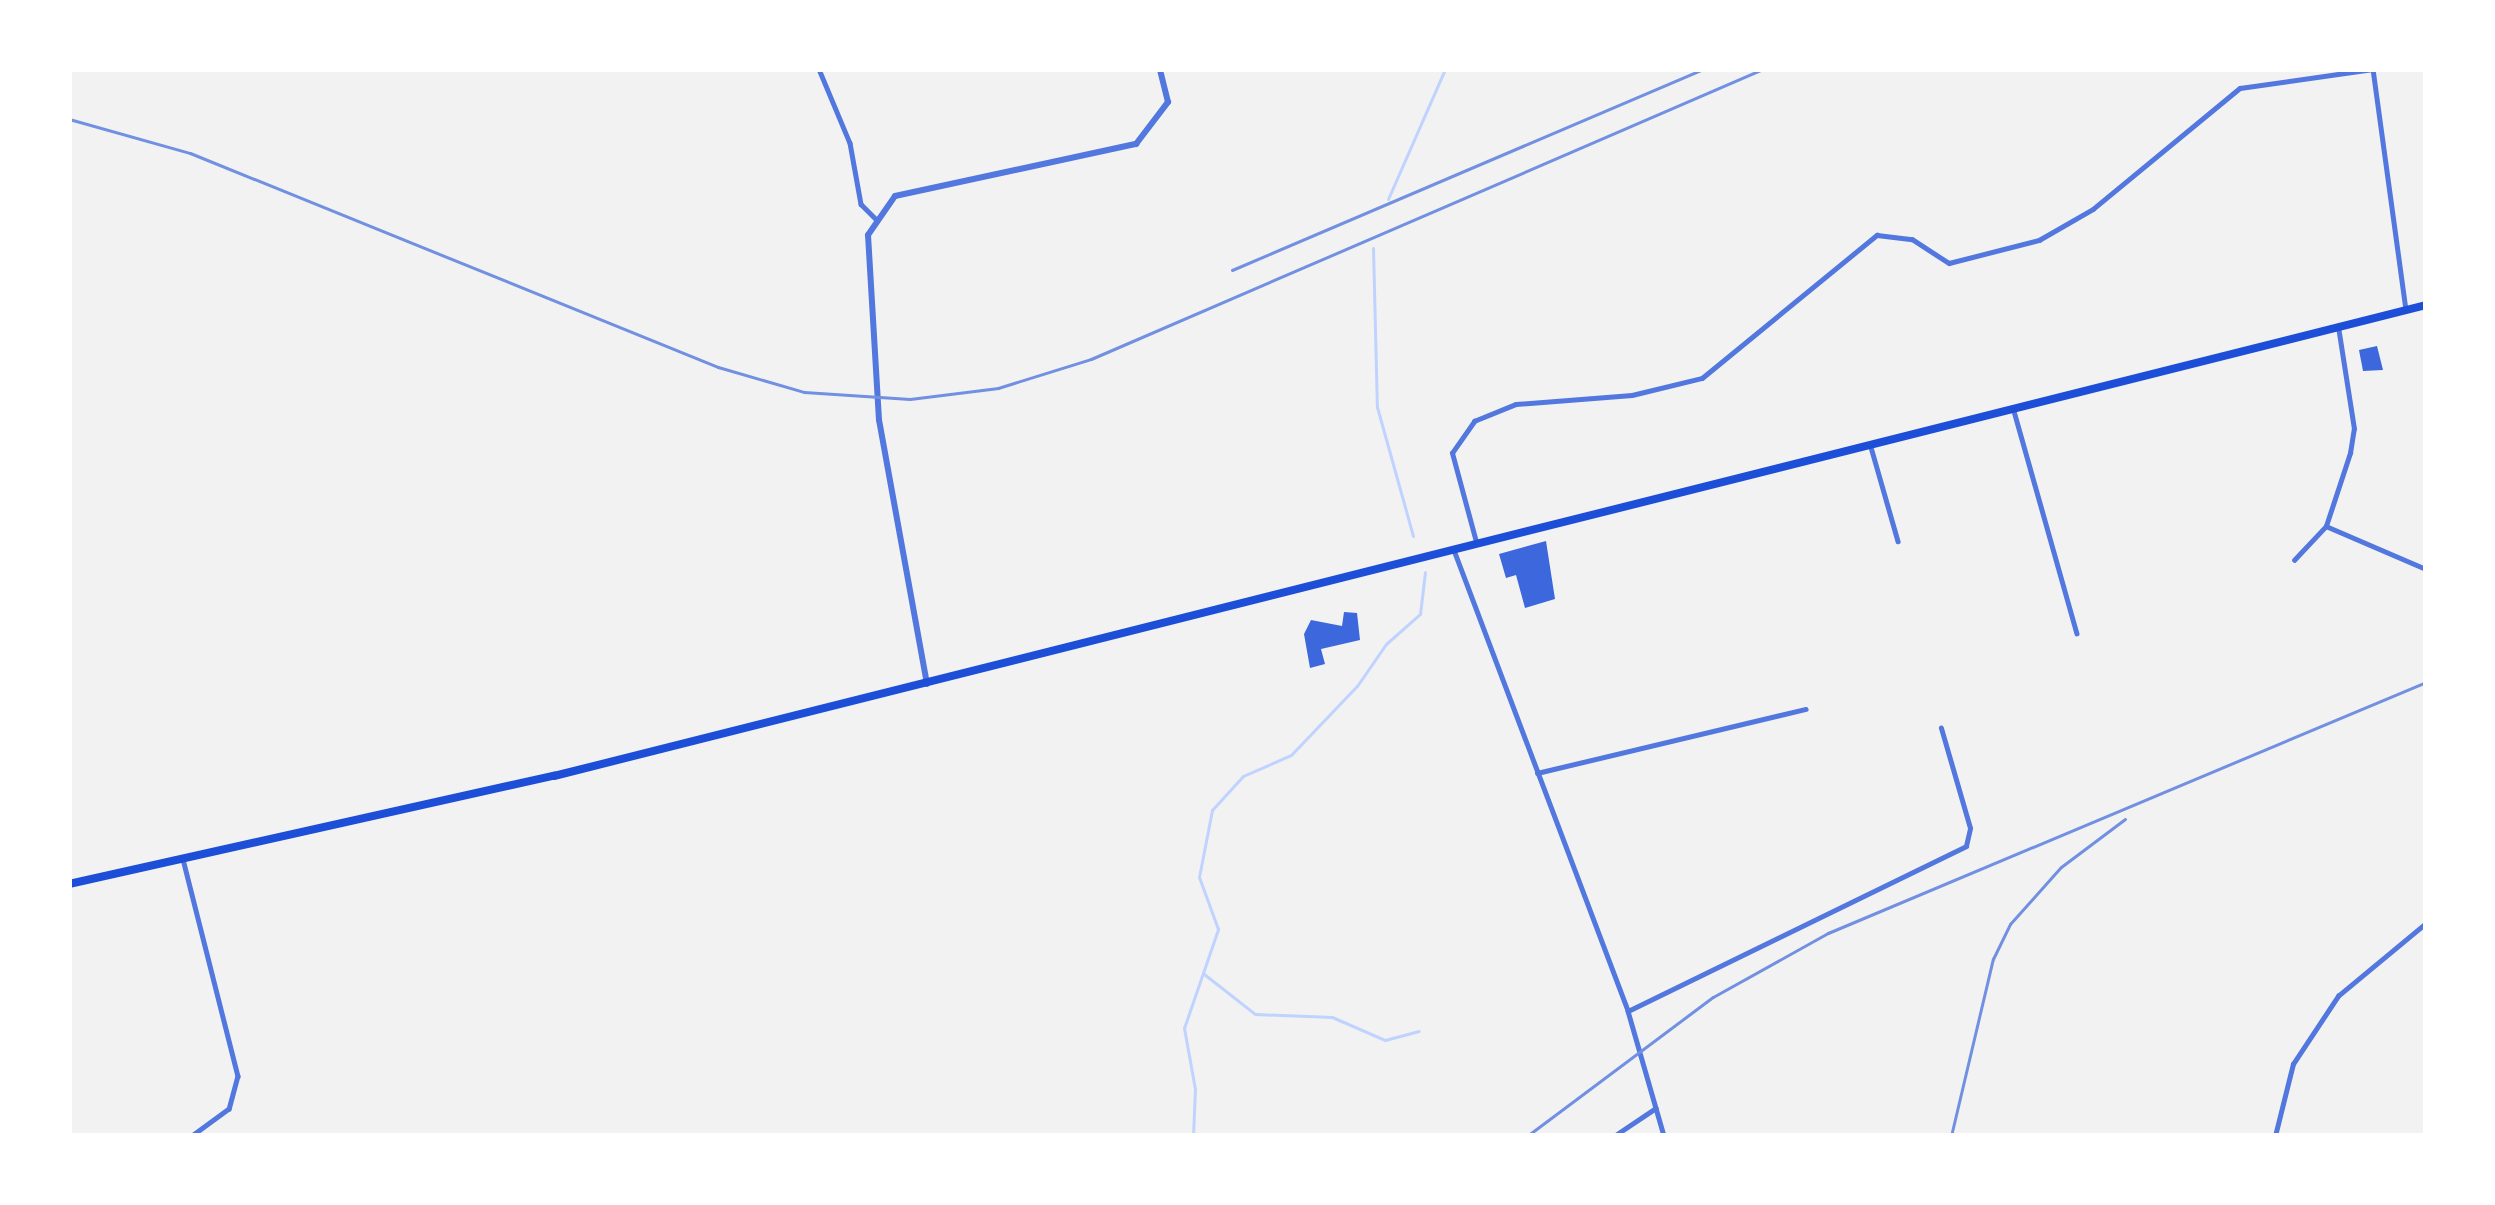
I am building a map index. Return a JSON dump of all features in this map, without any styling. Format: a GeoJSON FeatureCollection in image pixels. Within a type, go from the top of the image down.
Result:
{"type":"FeatureCollection","features":[{"type":"Feature","properties":{"kind":"main road"},"geometry":{"type":"LineString","coordinates":[[69,884],[927,684],[2426,305]]}},
{"type":"Feature","properties":{"kind":"street"},"geometry":{"type":"LineString","coordinates":[[819,69],[850,143],[861,204],[875,218]]}},
{"type":"Feature","properties":{"kind":"street"},"geometry":{"type":"LineString","coordinates":[[927,684],[880,420],[872,354],[868,235],[875,218],[896,196],[938,183],[1136,144],[1168,102],[1160,69]]}},
{"type":"Feature","properties":{"kind":"street"},"geometry":{"type":"LineString","coordinates":[[1476,542],[1452,453],[1474,421],[1516,404],[1632,395],[1702,378],[1877,235],[1912,238],[1949,262],[2039,240],[2093,209],[2240,88],[2373,69],[2406,310]]}},
{"type":"Feature","properties":{"kind":"street"},"geometry":{"type":"LineString","coordinates":[[2294,560],[2326,526],[2354,429],[2338,327]]}},
{"type":"Feature","properties":{"kind":"street"},"geometry":{"type":"LineString","coordinates":[[2014,411],[2078,632]]}},
{"type":"Feature","properties":{"kind":"street"},"geometry":{"type":"LineString","coordinates":[[1871,447],[1898,541]]}},
{"type":"Feature","properties":{"kind":"street"},"geometry":{"type":"LineString","coordinates":[[2326,526],[2426,569]]}},
{"type":"Feature","properties":{"kind":"street"},"geometry":{"type":"LineString","coordinates":[[1454,550],[1628,1011],[1664,1136]]}},
{"type":"Feature","properties":{"kind":"street"},"geometry":{"type":"LineString","coordinates":[[1538,773],[1804,709]]}},
{"type":"Feature","properties":{"kind":"street"},"geometry":{"type":"LineString","coordinates":[[1628,1011],[1966,846],[1970,828],[1941,728]]}},
{"type":"Feature","properties":{"kind":"street"},"geometry":{"type":"LineString","coordinates":[[183,859],[238,1076],[229,1109],[192,1136]]}},
{"type":"Feature","properties":{"kind":"street"},"geometry":{"type":"LineString","coordinates":[[2275,1136],[2293,1064],[2338,996],[2426,923]]}},
{"type":"Feature","properties":{"kind":"street"},"geometry":{"type":"LineString","coordinates":[[1614,1136],[1657,1108]]}},
{"type":"Feature","properties":{"kind":"building"},"geometry":{"type":"Polygon","coordinates":[[[2377,346],[2383,370],[2363,371],[2359,350],[2377,346]]]}},
{"type":"Feature","properties":{"kind":"building"},"geometry":{"type":"Polygon","coordinates":[[[1546,541],[1555,599],[1525,608],[1516,575],[1506,578],[1499,554],[1546,541]]]}},
{"type":"Feature","properties":{"kind":"building"},"geometry":{"type":"Polygon","coordinates":[[[1344,612],[1357,613],[1360,640],[1321,649],[1325,664],[1310,668],[1304,634],[1311,620],[1342,626],[1344,612]]]}},
{"type":"Feature","properties":{"kind":"waterway"},"geometry":{"type":"LineString","coordinates":[[1388,199],[1445,69]]}},
{"type":"Feature","properties":{"kind":"waterway"},"geometry":{"type":"LineString","coordinates":[[1373,248],[1377,407],[1413,536]]}},
{"type":"Feature","properties":{"kind":"waterway"},"geometry":{"type":"LineString","coordinates":[[1193,1136],[1195,1089],[1184,1028],[1218,929],[1199,877],[1212,810],[1243,776],[1291,755],[1357,686],[1386,644],[1420,614],[1425,572]]}},
{"type":"Feature","properties":{"kind":"waterway"},"geometry":{"type":"LineString","coordinates":[[1204,974],[1255,1014],[1332,1017],[1385,1040],[1419,1031]]}},
{"type":"Feature","properties":{"kind":"railway"},"geometry":{"type":"LineString","coordinates":[[1232,270],[1703,69]]}},
{"type":"Feature","properties":{"kind":"railway"},"geometry":{"type":"LineString","coordinates":[[69,119],[190,153],[718,367],[804,392],[910,399],[998,388],[1091,359],[1763,69]]}},
{"type":"Feature","properties":{"kind":"railway"},"geometry":{"type":"LineString","coordinates":[[1527,1136],[1713,997],[1828,933],[2426,682]]}},
{"type":"Feature","properties":{"kind":"railway"},"geometry":{"type":"LineString","coordinates":[[1951,1136],[1993,959],[2010,924],[2061,867],[2125,819]]}}]}
